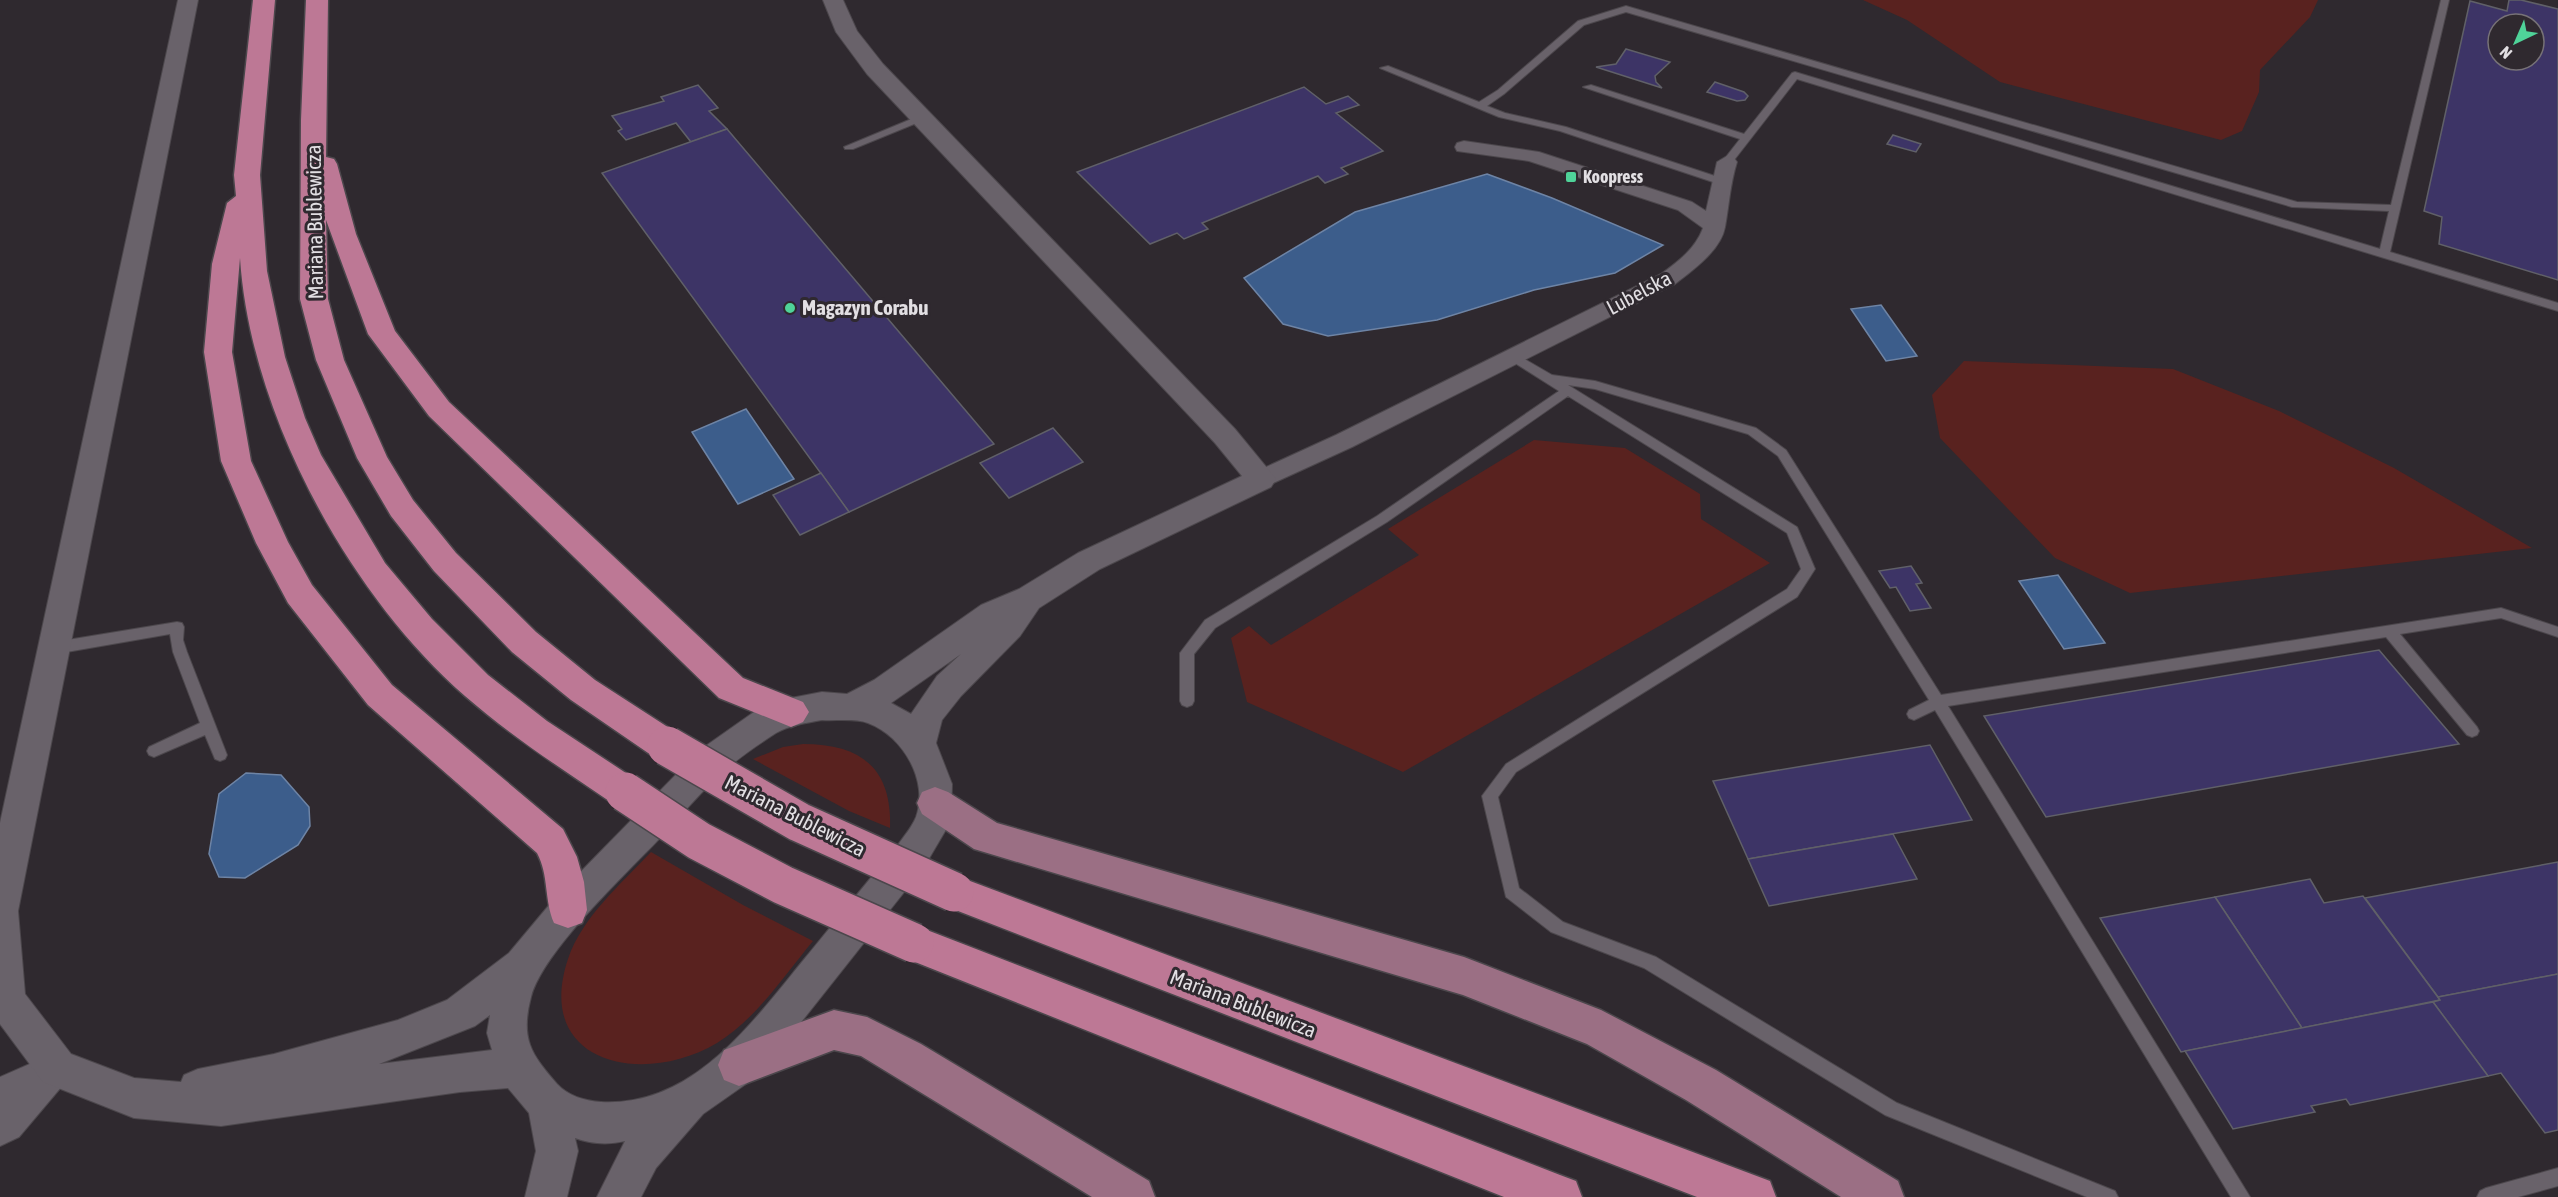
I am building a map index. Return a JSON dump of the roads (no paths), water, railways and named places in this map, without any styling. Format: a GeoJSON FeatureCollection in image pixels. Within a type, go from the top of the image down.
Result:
{"type":"FeatureCollection","features":[{"type":"Feature","properties":{"kind":"highway"},"geometry":{"type":"LineString","coordinates":[[264,0],[247,175],[225,264],[218,352],[236,461],[251,499],[300,594],[380,695],[550,841],[561,858],[566,880],[568,910]]}},
{"type":"Feature","properties":{"kind":"highway","name":"Mariana Bublewicza"},"geometry":{"type":"LineString","coordinates":[[317,0],[313,120],[314,299],[330,360],[372,458],[402,508],[445,562],[524,642],[583,690],[667,746],[799,822],[954,892],[1754,1197]]}},
{"type":"Feature","properties":{"kind":"highway"},"geometry":{"type":"LineString","coordinates":[[313,120],[343,234],[382,334],[439,409],[503,473],[647,606],[731,688],[791,712]]}},
{"type":"Feature","properties":{"kind":"highway"},"geometry":{"type":"LineString","coordinates":[[247,175],[254,271],[263,321],[290,418],[306,456],[367,562],[420,628],[476,685],[534,732],[699,841],[783,885],[914,943],[1560,1197]]}},
{"type":"Feature","properties":{"kind":"main road"},"geometry":{"type":"LineString","coordinates":[[935,803],[987,837],[1464,976],[1601,1030],[1701,1085],[1882,1197]]}},
{"type":"Feature","properties":{"kind":"main road"},"geometry":{"type":"LineString","coordinates":[[739,1065],[834,1030],[867,1037],[906,1058],[1133,1197]]}},
{"type":"Feature","properties":{"kind":"street"},"geometry":{"type":"LineString","coordinates":[[188,0],[0,911],[6,1000],[57,1068],[134,1098],[221,1106],[460,1072],[517,1068]]}},
{"type":"Feature","properties":{"kind":"street"},"geometry":{"type":"LineString","coordinates":[[833,0],[847,32],[859,49],[921,118],[1225,436],[1261,479],[1089,561],[1030,598],[992,614],[886,690],[853,706]]}},
{"type":"Feature","properties":{"kind":"street"},"geometry":{"type":"LineString","coordinates":[[1464,147],[1532,156],[1685,206],[1715,227]]}},
{"type":"Feature","properties":{"kind":"street","name":"Lubelska"},"geometry":{"type":"LineString","coordinates":[[1261,479],[1514,357],[1668,279],[1694,262],[1708,244],[1715,227],[1724,172]]}},
{"type":"Feature","properties":{"kind":"street"},"geometry":{"type":"LineString","coordinates":[[919,743],[927,715],[932,708],[949,686],[1009,627],[1030,598]]}},
{"type":"Feature","properties":{"kind":"street"},"geometry":{"type":"LineString","coordinates":[[0,1094],[57,1068],[143,1084],[204,1089],[274,1074],[398,1039],[461,1013],[522,966],[568,910],[712,760],[766,722],[791,712],[822,706],[853,706],[872,709],[886,715],[905,727],[919,743],[935,784],[933,821],[911,856],[769,1032],[739,1065],[694,1098],[641,1153],[618,1197]]}},
{"type":"Feature","properties":{"kind":"street"},"geometry":{"type":"LineString","coordinates":[[522,966],[511,999],[507,1034],[517,1068],[547,1102],[583,1121],[615,1122],[655,1114],[694,1098]]}},
{"type":"Feature","properties":{"kind":"street"},"geometry":{"type":"LineString","coordinates":[[0,1129],[7,1125],[57,1068]]}},
{"type":"Feature","properties":{"kind":"street"},"geometry":{"type":"LineString","coordinates":[[546,1197],[557,1151],[547,1102]]}},
{"type":"Feature","properties":{"kind":"lane"},"geometry":{"type":"LineString","coordinates":[[2384,254],[2445,0]]}},
{"type":"Feature","properties":{"kind":"lane"},"geometry":{"type":"LineString","coordinates":[[1482,105],[1581,23],[1626,9],[2296,206],[2396,208]]}},
{"type":"Feature","properties":{"kind":"lane"},"geometry":{"type":"LineString","coordinates":[[1385,68],[1482,105],[1502,115],[1724,172],[1746,138],[1795,75],[2558,307]]}},
{"type":"Feature","properties":{"kind":"lane"},"geometry":{"type":"LineString","coordinates":[[1588,87],[1746,138]]}},
{"type":"Feature","properties":{"kind":"lane"},"geometry":{"type":"LineString","coordinates":[[849,147],[921,118]]}},
{"type":"Feature","properties":{"kind":"lane"},"geometry":{"type":"LineString","coordinates":[[1514,357],[1792,530],[1808,569],[1792,593],[1511,768],[1490,796],[1512,892],[1557,927],[1650,962],[1891,1109],[2109,1197]]}},
{"type":"Feature","properties":{"kind":"lane"},"geometry":{"type":"LineString","coordinates":[[1548,379],[1595,386],[1752,431],[1782,453],[1940,701],[2241,1197]]}},
{"type":"Feature","properties":{"kind":"lane"},"geometry":{"type":"LineString","coordinates":[[1188,701],[1186,653],[1210,624],[1382,519],[1567,391]]}},
{"type":"Feature","properties":{"kind":"lane"},"geometry":{"type":"LineString","coordinates":[[1914,714],[1940,701],[2501,613],[2558,632]]}},
{"type":"Feature","properties":{"kind":"lane"},"geometry":{"type":"LineString","coordinates":[[56,648],[177,627],[176,640],[180,652],[220,755]]}},
{"type":"Feature","properties":{"kind":"lane"},"geometry":{"type":"LineString","coordinates":[[2389,631],[2472,731]]}},
{"type":"Feature","properties":{"kind":"lane"},"geometry":{"type":"LineString","coordinates":[[154,751],[209,726]]}},
{"type":"Feature","properties":{"kind":"lane"},"geometry":{"type":"LineString","coordinates":[[2486,1197],[2558,1177]]}},
{"type":"Feature","properties":{"kind":"water"},"geometry":{"type":"Polygon","coordinates":[[[1487,174],[1552,198],[1663,245],[1615,273],[1534,290],[1437,320],[1328,336],[1283,324],[1244,278],[1355,212],[1487,174]]]}},
{"type":"Feature","properties":{"kind":"water"},"geometry":{"type":"Polygon","coordinates":[[[1881,305],[1917,356],[1886,361],[1851,309],[1881,305]]]}},
{"type":"Feature","properties":{"kind":"water"},"geometry":{"type":"Polygon","coordinates":[[[746,409],[794,479],[738,504],[692,432],[746,409]]]}},
{"type":"Feature","properties":{"kind":"water"},"geometry":{"type":"Polygon","coordinates":[[[2058,575],[2105,643],[2064,649],[2019,581],[2058,575]]]}},
{"type":"Feature","properties":{"kind":"water"},"geometry":{"type":"Polygon","coordinates":[[[246,773],[281,775],[309,807],[310,826],[298,845],[245,878],[219,877],[209,854],[219,794],[246,773]]]}},
{"type":"Feature","properties":{"kind":"place","name":"Koopress"},"geometry":{"type":"Point","coordinates":[1571,177]}},
{"type":"Feature","properties":{"kind":"place","name":"Magazyn Corabu"},"geometry":{"type":"Point","coordinates":[790,308]}}]}
